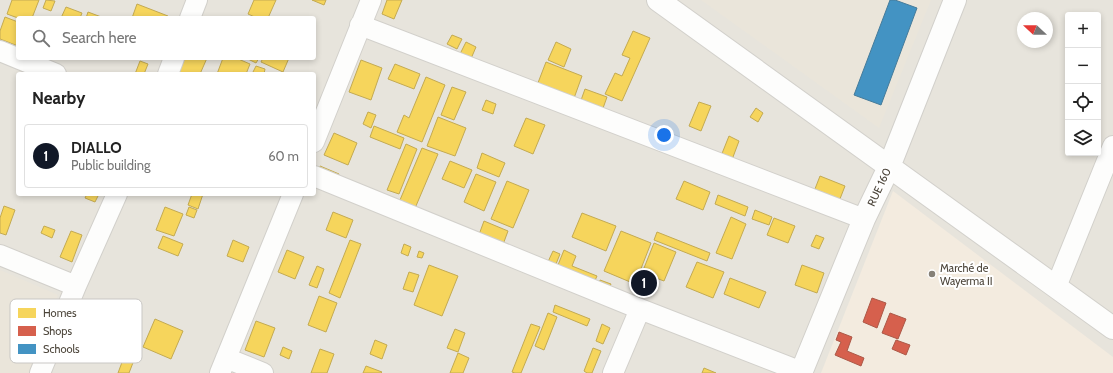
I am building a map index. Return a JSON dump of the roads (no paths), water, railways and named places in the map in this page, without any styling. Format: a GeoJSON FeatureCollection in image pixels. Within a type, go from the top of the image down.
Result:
{"type":"FeatureCollection","features":[{"type":"Feature","properties":{"kind":"street"},"geometry":{"type":"LineString","coordinates":[[191,16],[197,0]]}},
{"type":"Feature","properties":{"kind":"street"},"geometry":{"type":"LineString","coordinates":[[316,137],[371,0]]}},
{"type":"Feature","properties":{"kind":"street"},"geometry":{"type":"LineString","coordinates":[[658,0],[1113,328]]}},
{"type":"Feature","properties":{"kind":"street","name":"RUE 160"},"geometry":{"type":"LineString","coordinates":[[802,372],[864,219],[889,167],[955,0]]}},
{"type":"Feature","properties":{"kind":"street"},"geometry":{"type":"LineString","coordinates":[[360,25],[864,219]]}},
{"type":"Feature","properties":{"kind":"street"},"geometry":{"type":"LineString","coordinates":[[0,51],[16,58]]}},
{"type":"Feature","properties":{"kind":"street"},"geometry":{"type":"LineString","coordinates":[[22,60],[51,72]]}},
{"type":"Feature","properties":{"kind":"street"},"geometry":{"type":"LineString","coordinates":[[169,72],[173,60]]}},
{"type":"Feature","properties":{"kind":"street"},"geometry":{"type":"LineString","coordinates":[[1056,287],[1113,146]]}},
{"type":"Feature","properties":{"kind":"street"},"geometry":{"type":"LineString","coordinates":[[316,177],[640,309],[802,372]]}},
{"type":"Feature","properties":{"kind":"street"},"geometry":{"type":"LineString","coordinates":[[71,299],[116,196]]}},
{"type":"Feature","properties":{"kind":"street"},"geometry":{"type":"LineString","coordinates":[[263,373],[223,366],[292,196]]}},
{"type":"Feature","properties":{"kind":"street"},"geometry":{"type":"LineString","coordinates":[[0,255],[76,286]]}},
{"type":"Feature","properties":{"kind":"street"},"geometry":{"type":"LineString","coordinates":[[614,373],[640,309]]}},
{"type":"Feature","properties":{"kind":"street"},"geometry":{"type":"LineString","coordinates":[[40,373],[44,363]]}},
{"type":"Feature","properties":{"kind":"place","name":"Marché de Wayerma II"},"geometry":{"type":"Point","coordinates":[932,274]}},
{"type":"Feature","properties":{"kind":"place","name":"DIALLO"},"geometry":{"type":"Point","coordinates":[644,283]}}]}
